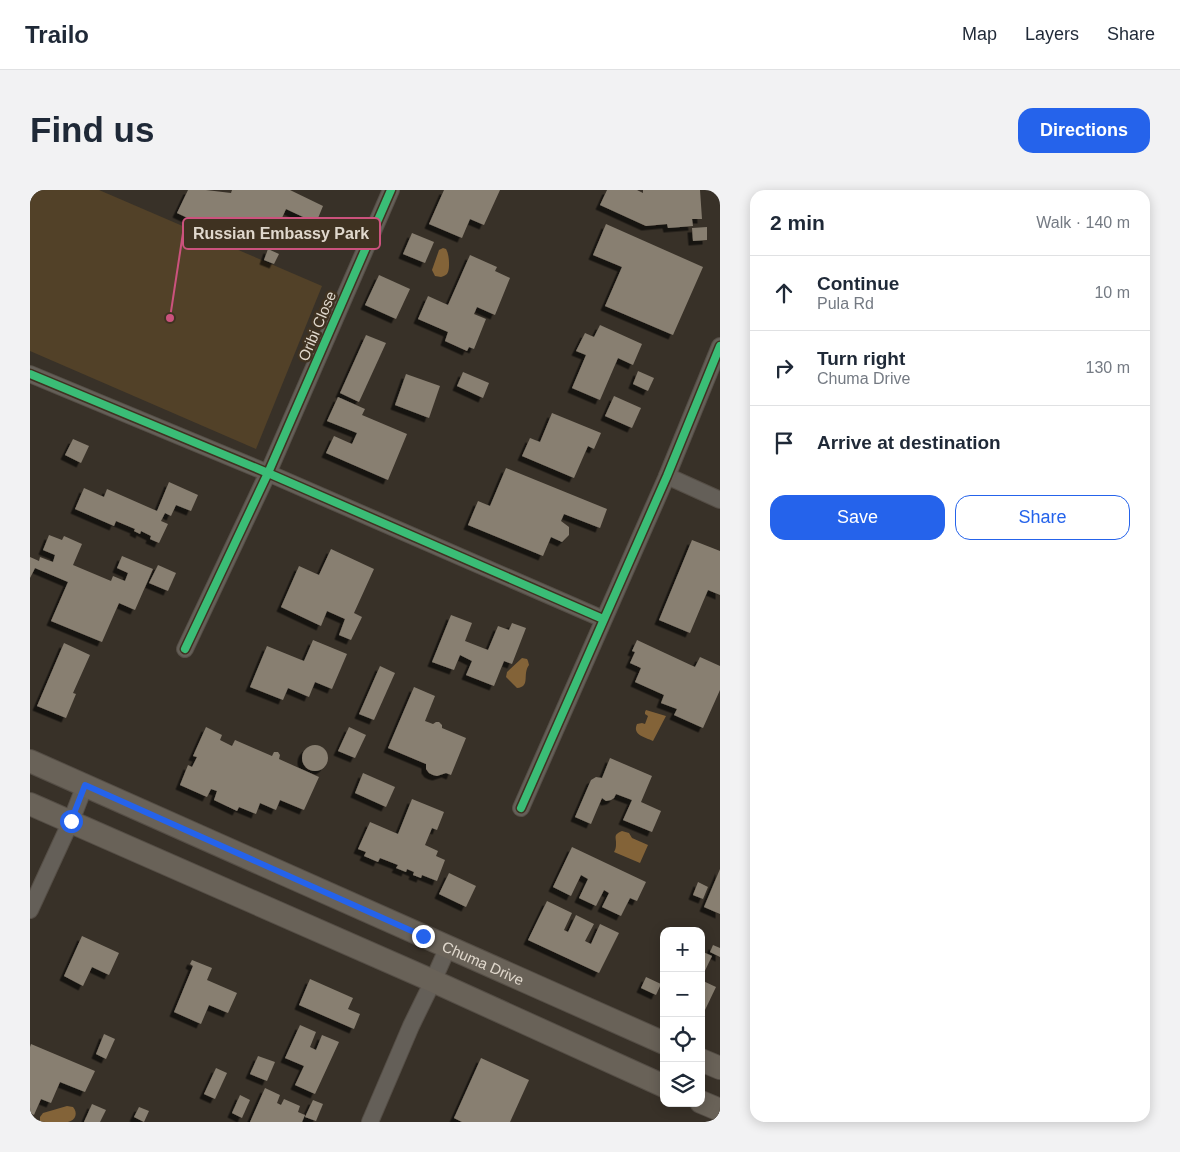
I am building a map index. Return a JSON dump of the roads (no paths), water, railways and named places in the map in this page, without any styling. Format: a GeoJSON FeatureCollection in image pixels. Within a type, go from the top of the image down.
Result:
{"type":"FeatureCollection","features":[{"type":"Feature","properties":{"kind":"main road","name":"Chuma Drive"},"geometry":{"type":"LineString","coordinates":[[30,761],[660,1041]]}},
{"type":"Feature","properties":{"kind":"main road"},"geometry":{"type":"LineString","coordinates":[[30,804],[433,981],[660,1084]]}},
{"type":"Feature","properties":{"kind":"main road"},"geometry":{"type":"LineString","coordinates":[[705,1062],[720,1068]]}},
{"type":"Feature","properties":{"kind":"main road"},"geometry":{"type":"LineString","coordinates":[[705,1104],[720,1110]]}},
{"type":"Feature","properties":{"kind":"street","name":"Oribi Close"},"geometry":{"type":"LineString","coordinates":[[184,649],[268,473],[391,190]]}},
{"type":"Feature","properties":{"kind":"street"},"geometry":{"type":"LineString","coordinates":[[521,808],[667,476],[720,346]]}},
{"type":"Feature","properties":{"kind":"street"},"geometry":{"type":"LineString","coordinates":[[30,374],[268,473],[603,619]]}},
{"type":"Feature","properties":{"kind":"street"},"geometry":{"type":"LineString","coordinates":[[667,476],[720,500]]}},
{"type":"Feature","properties":{"kind":"street"},"geometry":{"type":"LineString","coordinates":[[30,910],[71,821],[85,785]]}},
{"type":"Feature","properties":{"kind":"street"},"geometry":{"type":"LineString","coordinates":[[370,1122],[411,1026],[448,947]]}},
{"type":"Feature","properties":{"kind":"place","name":"Russian Embassy Park"},"geometry":{"type":"Point","coordinates":[170,318]}}]}
